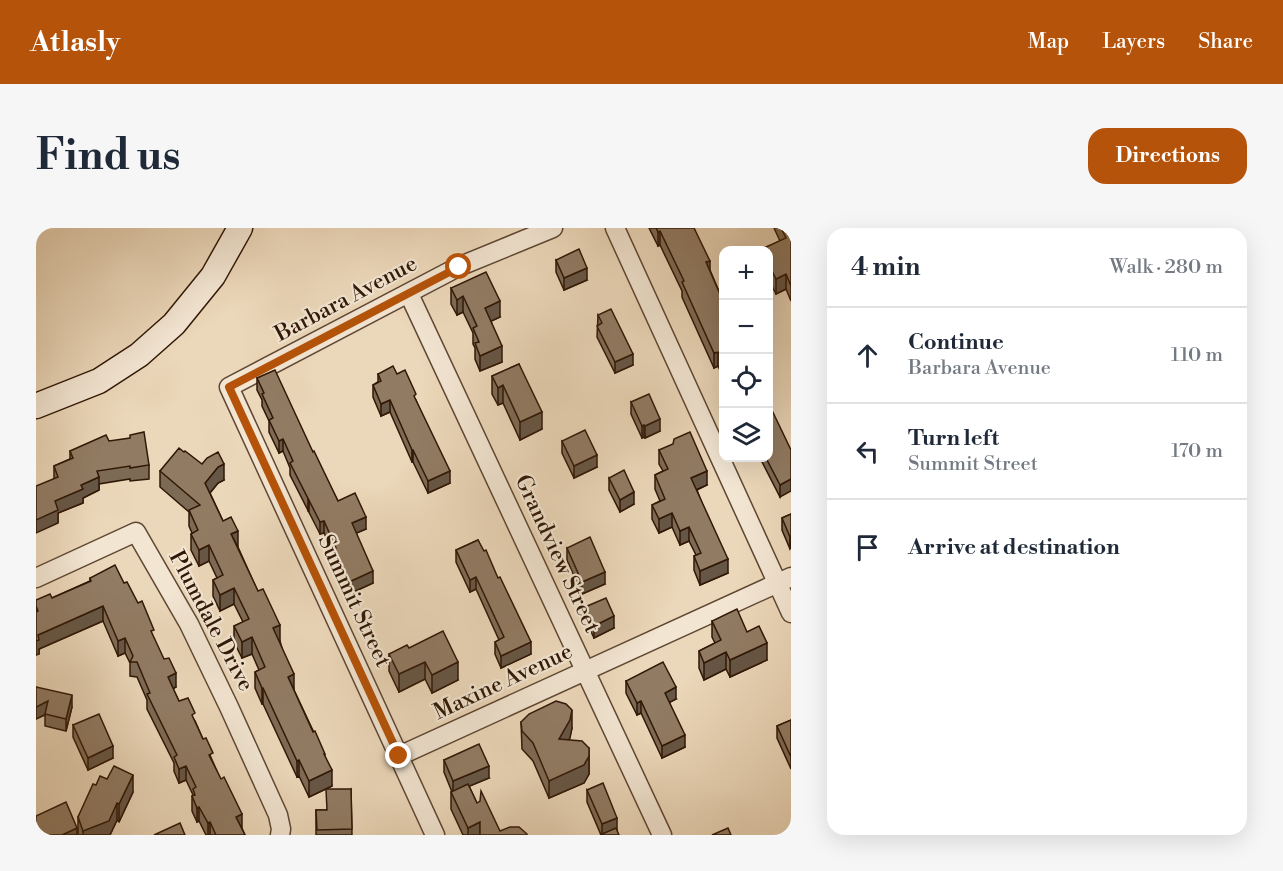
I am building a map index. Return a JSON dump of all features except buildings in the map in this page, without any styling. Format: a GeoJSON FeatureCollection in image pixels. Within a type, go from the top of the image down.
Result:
{"type":"FeatureCollection","features":[{"type":"Feature","properties":{"kind":"street"},"geometry":{"type":"LineString","coordinates":[[36,406],[99,381],[139,355],[174,324],[213,276],[240,228]]}},
{"type":"Feature","properties":{"kind":"street","name":"Barbara Avenue"},"geometry":{"type":"LineString","coordinates":[[229,387],[459,267],[553,228]]}},
{"type":"Feature","properties":{"kind":"street"},"geometry":{"type":"LineString","coordinates":[[615,228],[784,580],[791,613]]}},
{"type":"Feature","properties":{"kind":"street","name":"Grandview Street"},"geometry":{"type":"LineString","coordinates":[[409,294],[662,835]]}},
{"type":"Feature","properties":{"kind":"street","name":"Summit Street"},"geometry":{"type":"LineString","coordinates":[[229,387],[435,835]]}},
{"type":"Feature","properties":{"kind":"street","name":"Plumdale Drive"},"geometry":{"type":"LineString","coordinates":[[36,578],[136,532],[189,624],[229,707],[278,815],[280,835]]}},
{"type":"Feature","properties":{"kind":"street","name":"Maxine Avenue"},"geometry":{"type":"LineString","coordinates":[[399,756],[784,580]]}},
{"type":"Feature","properties":{"kind":"route"},"geometry":{"type":"LineString","coordinates":[[399,756],[229,387],[459,267]]}}]}
